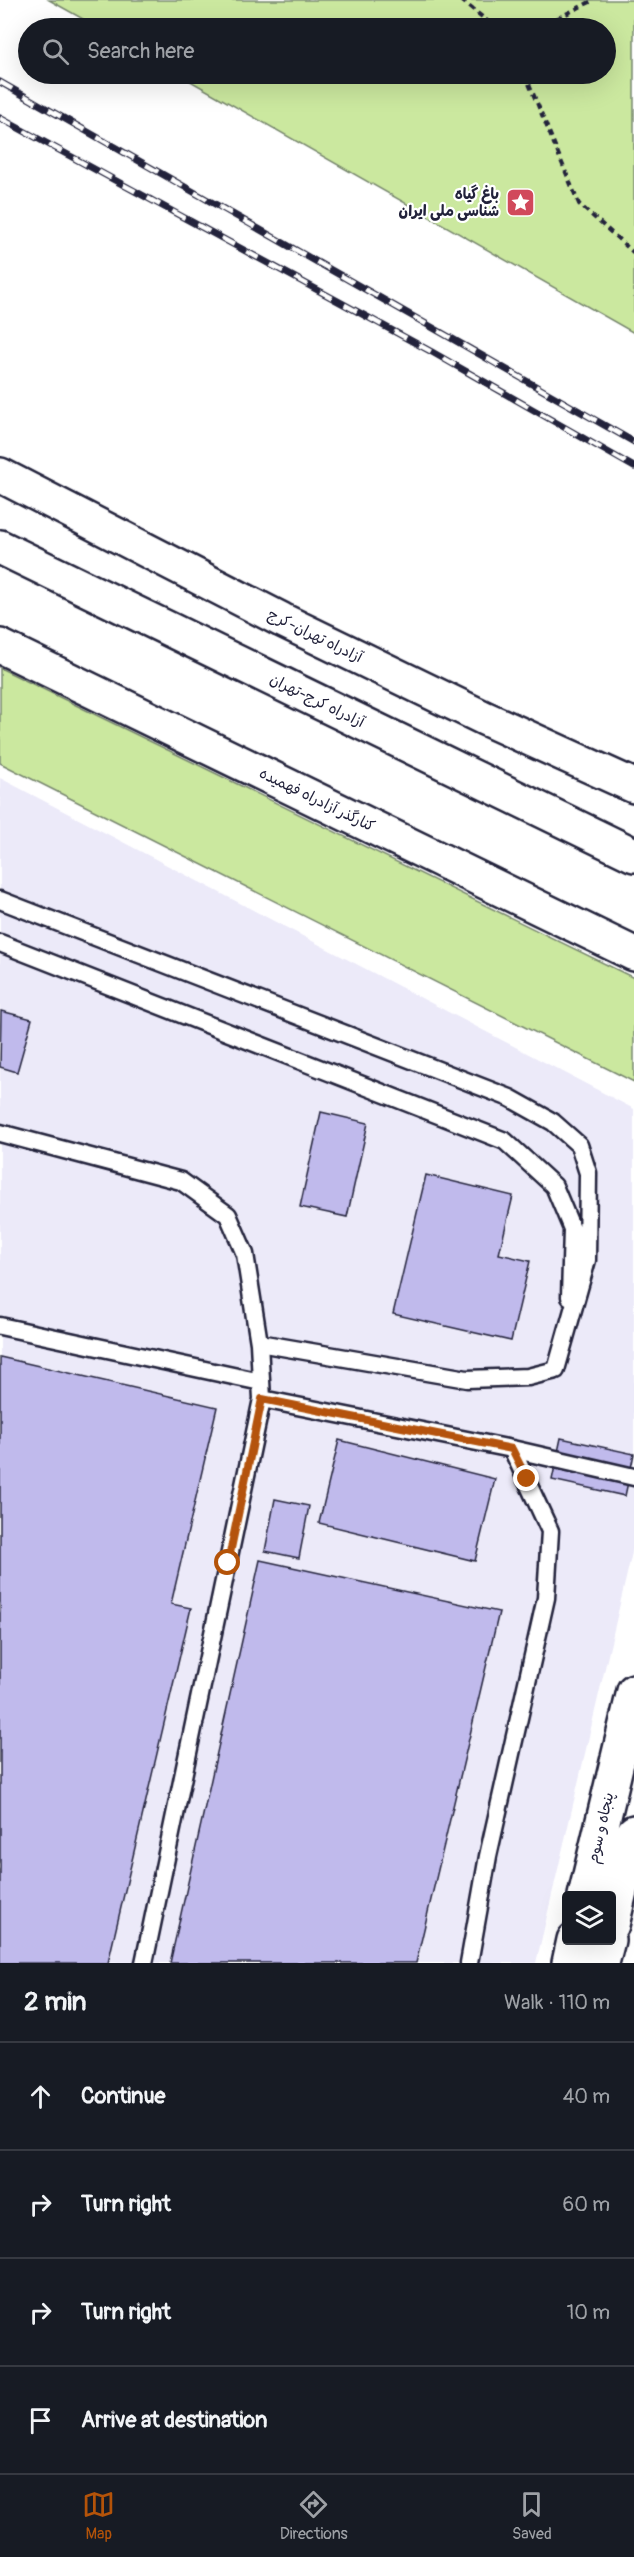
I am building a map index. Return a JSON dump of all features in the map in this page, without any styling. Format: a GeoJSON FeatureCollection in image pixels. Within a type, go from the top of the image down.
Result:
{"type":"FeatureCollection","features":[{"type":"Feature","properties":{"kind":"main road","name":"آزادراه تهران-کرج"},"geometry":{"type":"LineString","coordinates":[[0,475],[282,620],[484,718],[634,786]]}},
{"type":"Feature","properties":{"kind":"main road","name":"آزادراه کرج-تهران"},"geometry":{"type":"LineString","coordinates":[[0,547],[634,855]]}},
{"type":"Feature","properties":{"kind":"main road","name":"کنارگذر آزادراه فهمیده"},"geometry":{"type":"LineString","coordinates":[[0,646],[634,954]]}},
{"type":"Feature","properties":{"kind":"main road","name":"پنجاه و سوم"},"geometry":{"type":"LineString","coordinates":[[586,1891],[634,1690]]}},
{"type":"Feature","properties":{"kind":"main road"},"geometry":{"type":"LineString","coordinates":[[616,1908],[634,1832]]}},
{"type":"Feature","properties":{"kind":"main road"},"geometry":{"type":"LineString","coordinates":[[569,1963],[573,1945]]}},
{"type":"Feature","properties":{"kind":"main road"},"geometry":{"type":"LineString","coordinates":[[602,1963],[607,1945]]}},
{"type":"Feature","properties":{"kind":"lane"},"geometry":{"type":"LineString","coordinates":[[0,900],[510,1098],[553,1122],[579,1145],[588,1173],[587,1260],[556,1370],[528,1377],[466,1379],[260,1343]]}},
{"type":"Feature","properties":{"kind":"lane"},"geometry":{"type":"LineString","coordinates":[[0,943],[505,1141],[554,1186],[572,1229],[570,1325]]}},
{"type":"Feature","properties":{"kind":"lane"},"geometry":{"type":"LineString","coordinates":[[0,1133],[181,1180],[228,1215],[245,1254],[260,1343],[262,1390],[144,1963]]}},
{"type":"Feature","properties":{"kind":"lane"},"geometry":{"type":"LineString","coordinates":[[0,1326],[634,1477]]}},
{"type":"Feature","properties":{"kind":"lane"},"geometry":{"type":"LineString","coordinates":[[469,1963],[488,1856],[546,1598],[550,1531],[512,1449]]}},
{"type":"Feature","properties":{"kind":"path"},"geometry":{"type":"LineString","coordinates":[[461,0],[484,18]]}},
{"type":"Feature","properties":{"kind":"path"},"geometry":{"type":"LineString","coordinates":[[558,18],[594,0]]}},
{"type":"Feature","properties":{"kind":"path"},"geometry":{"type":"LineString","coordinates":[[529,84],[579,204],[634,253]]}},
{"type":"Feature","properties":{"kind":"shaded area"},"geometry":{"type":"Polygon","coordinates":[[[0,778],[634,1109],[634,1544],[536,1963],[0,1963],[0,778]]]}},
{"type":"Feature","properties":{"kind":"green space","name":"باغ گیاه‌ شناسی ملی ایران"},"geometry":{"type":"Polygon","coordinates":[[[49,0],[634,0],[634,333],[196,84],[616,84],[616,18],[81,18],[49,0]]]}},
{"type":"Feature","properties":{"kind":"green space"},"geometry":{"type":"Polygon","coordinates":[[[0,668],[634,978],[634,1082],[0,763],[0,668]]]}},
{"type":"Feature","properties":{"kind":"building"},"geometry":{"type":"Polygon","coordinates":[[[1,1011],[32,1019],[17,1072],[0,1067],[1,1011]]]}},
{"type":"Feature","properties":{"kind":"building"},"geometry":{"type":"Polygon","coordinates":[[[321,1112],[368,1123],[347,1217],[300,1207],[321,1112]]]}},
{"type":"Feature","properties":{"kind":"building"},"geometry":{"type":"Polygon","coordinates":[[[426,1175],[513,1196],[499,1254],[530,1261],[511,1341],[393,1314],[426,1175]]]}},
{"type":"Feature","properties":{"kind":"building"},"geometry":{"type":"Polygon","coordinates":[[[0,1357],[217,1407],[171,1604],[191,1608],[108,1963],[0,1963],[0,1357]]]}},
{"type":"Feature","properties":{"kind":"building"},"geometry":{"type":"Polygon","coordinates":[[[561,1438],[634,1454],[625,1496],[552,1480],[561,1438]]]}},
{"type":"Feature","properties":{"kind":"building"},"geometry":{"type":"Polygon","coordinates":[[[339,1440],[495,1479],[475,1561],[319,1523],[339,1440]]]}},
{"type":"Feature","properties":{"kind":"building"},"geometry":{"type":"Polygon","coordinates":[[[275,1499],[309,1506],[299,1558],[265,1551],[275,1499]]]}},
{"type":"Feature","properties":{"kind":"building"},"geometry":{"type":"Polygon","coordinates":[[[260,1560],[499,1612],[416,1963],[170,1963],[260,1560]]]}},
{"type":"Feature","properties":{"kind":"railway"},"geometry":{"type":"LineString","coordinates":[[0,82],[634,442]]}},
{"type":"Feature","properties":{"kind":"railway"},"geometry":{"type":"LineString","coordinates":[[0,118],[432,352],[634,467]]}},
{"type":"Feature","properties":{"kind":"place","name":"باغ گیاه‌ شناسی ملی ایران"},"geometry":{"type":"Point","coordinates":[520,203]}},
{"type":"Feature","properties":{"kind":"route"},"geometry":{"type":"LineString","coordinates":[[228,1563],[262,1399],[512,1449],[527,1479]]}}]}
